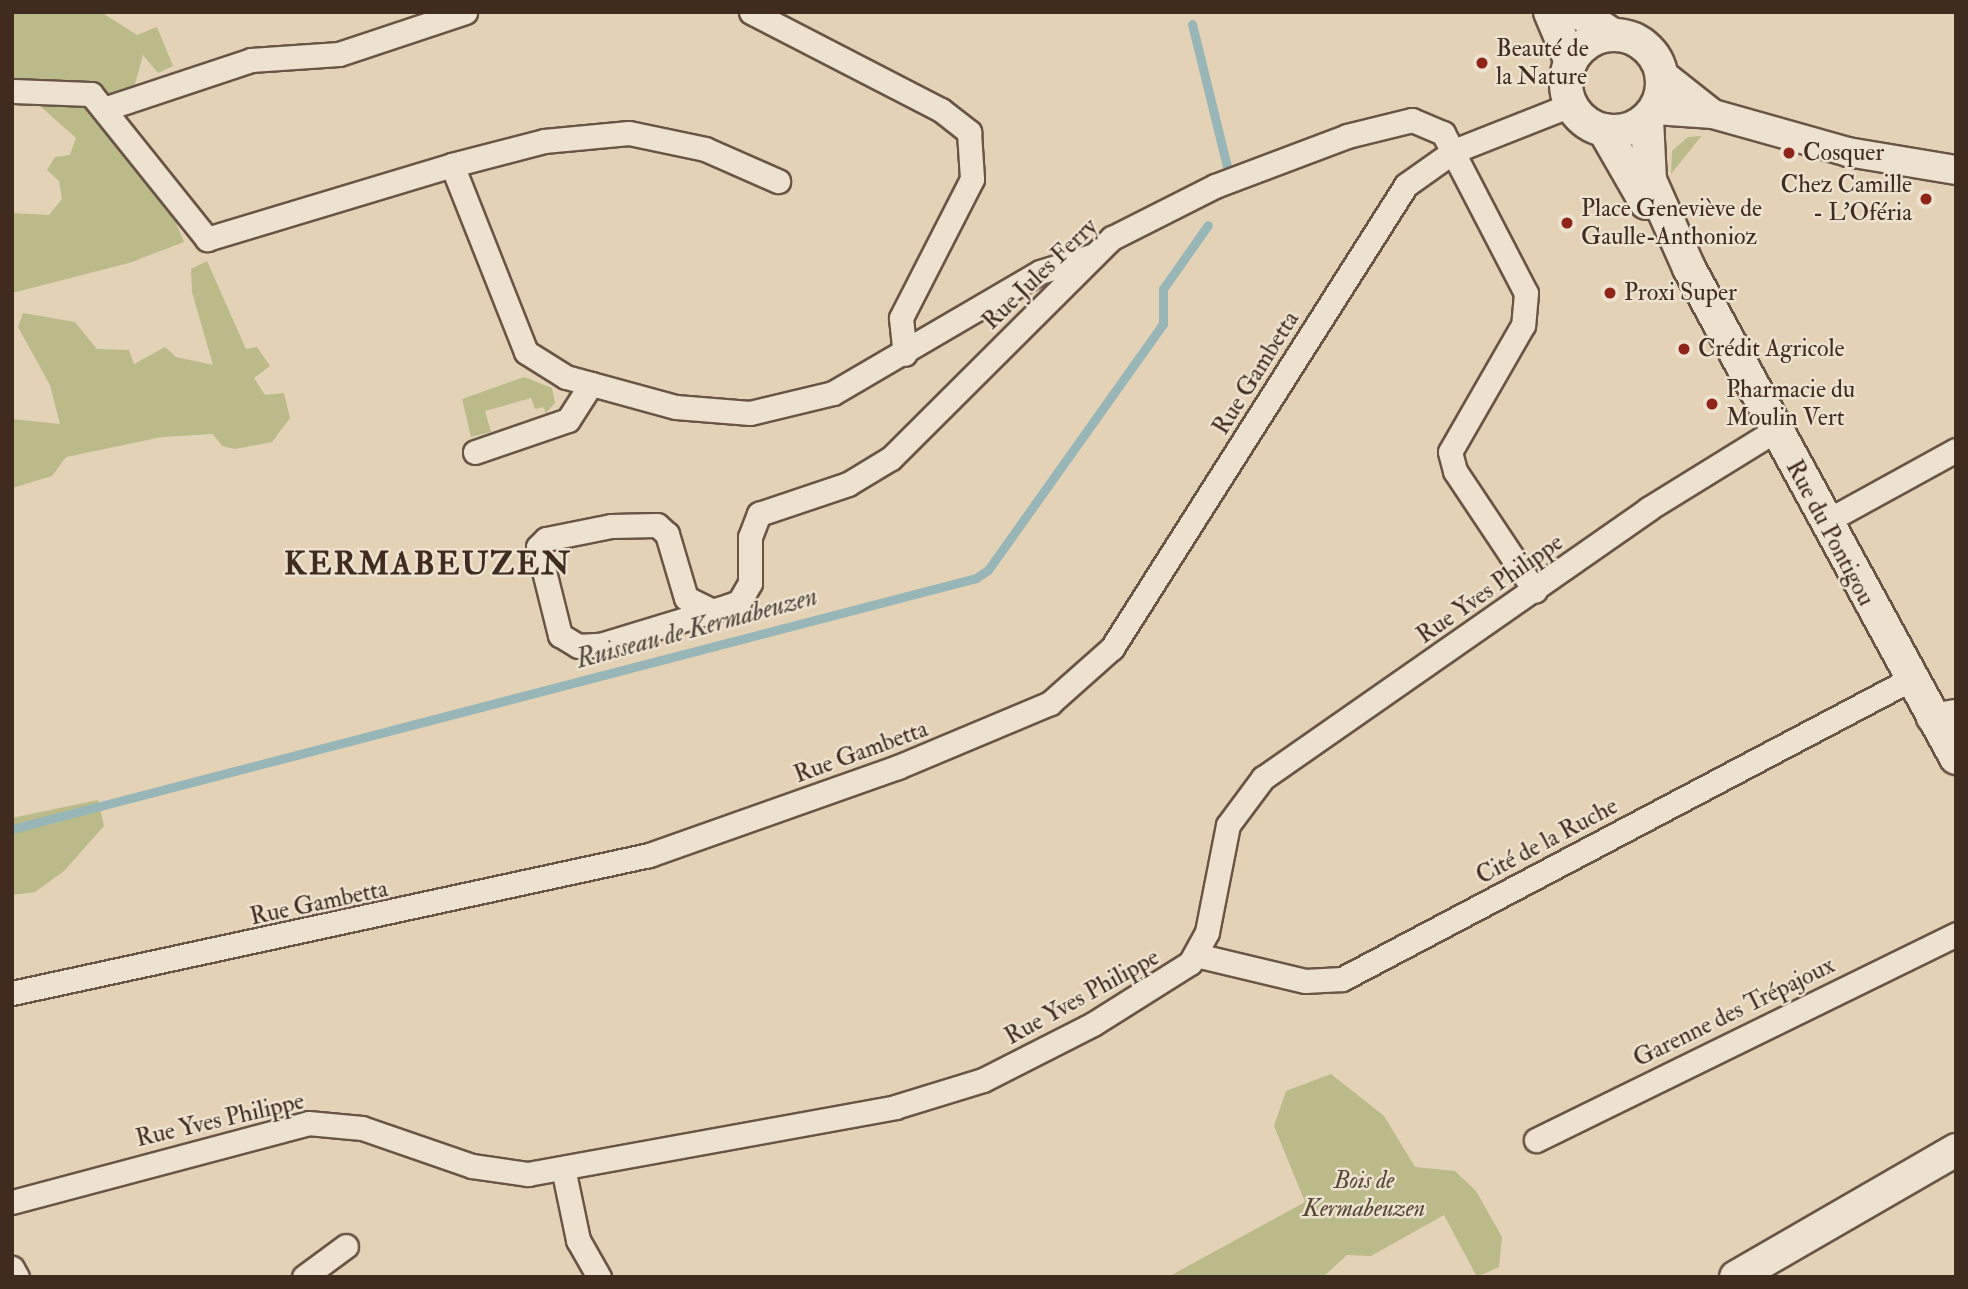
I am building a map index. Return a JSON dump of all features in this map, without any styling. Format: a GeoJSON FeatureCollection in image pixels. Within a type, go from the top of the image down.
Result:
{"type":"FeatureCollection","features":[{"type":"Feature","properties":{"kind":"main road"},"geometry":{"type":"LineString","coordinates":[[1549,12],[1571,62]]}},
{"type":"Feature","properties":{"kind":"main road"},"geometry":{"type":"LineString","coordinates":[[1578,12],[1613,34],[1648,49],[1661,73],[1651,114],[1629,129],[1604,130],[1571,105],[1566,83],[1571,62],[1587,43],[1613,34]]}},
{"type":"Feature","properties":{"kind":"main road","name":"Rue du Pontigou"},"geometry":{"type":"LineString","coordinates":[[1651,114],[1650,180],[1689,268]]}},
{"type":"Feature","properties":{"kind":"main road","name":"Rue du Pontigou"},"geometry":{"type":"LineString","coordinates":[[1604,130],[1689,268],[1909,680],[1944,716],[1956,758]]}},
{"type":"Feature","properties":{"kind":"main road"},"geometry":{"type":"LineString","coordinates":[[1735,1277],[1956,1150]]}},
{"type":"Feature","properties":{"kind":"street"},"geometry":{"type":"LineString","coordinates":[[104,109],[251,60],[339,54],[465,12]]}},
{"type":"Feature","properties":{"kind":"street"},"geometry":{"type":"LineString","coordinates":[[751,12],[941,110],[969,131],[972,179],[901,318],[905,354]]}},
{"type":"Feature","properties":{"kind":"street"},"geometry":{"type":"LineString","coordinates":[[1661,73],[1713,114]]}},
{"type":"Feature","properties":{"kind":"street"},"geometry":{"type":"LineString","coordinates":[[12,91],[86,92],[104,109],[207,239],[452,165],[544,141],[629,133],[694,146],[778,181]]}},
{"type":"Feature","properties":{"kind":"street"},"geometry":{"type":"LineString","coordinates":[[1454,151],[1571,105]]}},
{"type":"Feature","properties":{"kind":"street"},"geometry":{"type":"LineString","coordinates":[[1651,114],[1713,114],[1848,152],[1956,170]]}},
{"type":"Feature","properties":{"kind":"street","name":"Rue Jules Ferry"},"geometry":{"type":"LineString","coordinates":[[713,611],[739,602],[747,590],[750,537],[764,510],[848,484],[891,458],[1091,256],[1166,206],[1373,128],[1421,120],[1439,129],[1454,151],[1522,284],[1528,312],[1454,436],[1451,460],[1535,591]]}},
{"type":"Feature","properties":{"kind":"street","name":"Rue Gambetta"},"geometry":{"type":"LineString","coordinates":[[12,993],[649,855],[898,767],[1050,703],[1112,648],[1396,197],[1419,172],[1454,151]]}},
{"type":"Feature","properties":{"kind":"street"},"geometry":{"type":"LineString","coordinates":[[452,165],[526,352],[591,384],[676,407],[760,412],[833,393],[905,354],[1053,265],[1091,256]]}},
{"type":"Feature","properties":{"kind":"street"},"geometry":{"type":"LineString","coordinates":[[475,452],[568,420],[591,384]]}},
{"type":"Feature","properties":{"kind":"street","name":"Rue Yves Philippe"},"geometry":{"type":"LineString","coordinates":[[12,1202],[308,1123],[362,1128],[506,1174],[563,1168],[950,1092],[1093,1024],[1168,981],[1196,955],[1228,825],[1249,791],[1648,509],[1776,430]]}},
{"type":"Feature","properties":{"kind":"street"},"geometry":{"type":"LineString","coordinates":[[1825,522],[1956,450]]}},
{"type":"Feature","properties":{"kind":"street"},"geometry":{"type":"LineString","coordinates":[[657,525],[667,534],[686,598],[713,611],[578,646],[560,635],[538,547],[546,539],[611,526],[657,525]]}},
{"type":"Feature","properties":{"kind":"street","name":"Cité de la Ruche"},"geometry":{"type":"LineString","coordinates":[[1196,955],[1305,981],[1342,979],[1909,680]]}},
{"type":"Feature","properties":{"kind":"street","name":"Garenne des Trépajoux"},"geometry":{"type":"LineString","coordinates":[[1536,1140],[1956,933]]}},
{"type":"Feature","properties":{"kind":"street"},"geometry":{"type":"LineString","coordinates":[[563,1168],[578,1240],[590,1273]]}},
{"type":"Feature","properties":{"kind":"street"},"geometry":{"type":"LineString","coordinates":[[304,1277],[346,1246]]}},
{"type":"Feature","properties":{"kind":"street"},"geometry":{"type":"LineString","coordinates":[[12,1268],[17,1277]]}},
{"type":"Feature","properties":{"kind":"green space"},"geometry":{"type":"Polygon","coordinates":[[[12,12],[101,12],[137,35],[157,27],[173,66],[158,73],[143,55],[133,91],[105,131],[163,193],[184,242],[129,263],[12,293],[12,213],[49,215],[62,199],[59,181],[47,170],[55,157],[70,155],[76,138],[12,81],[12,12]]]}},
{"type":"Feature","properties":{"kind":"green space"},"geometry":{"type":"Polygon","coordinates":[[[1702,136],[1671,174],[1672,151],[1688,137],[1702,136]]]}},
{"type":"Feature","properties":{"kind":"green space"},"geometry":{"type":"Polygon","coordinates":[[[207,261],[246,349],[257,347],[270,366],[254,378],[265,395],[284,393],[290,418],[272,442],[235,449],[222,446],[213,434],[162,437],[66,457],[52,476],[12,488],[12,419],[60,424],[50,385],[18,327],[23,313],[75,322],[97,349],[129,350],[134,364],[165,347],[176,357],[213,365],[192,292],[191,269],[207,261]]]}},
{"type":"Feature","properties":{"kind":"green space"},"geometry":{"type":"Polygon","coordinates":[[[524,377],[552,388],[555,403],[546,413],[543,407],[535,409],[531,398],[485,411],[491,432],[471,437],[462,399],[524,377]]]}},
{"type":"Feature","properties":{"kind":"green space"},"geometry":{"type":"Polygon","coordinates":[[[98,800],[104,826],[64,871],[35,892],[12,895],[12,818],[98,800]]]}},
{"type":"Feature","properties":{"kind":"green space","name":"Bois de Kermabeuzen"},"geometry":{"type":"Polygon","coordinates":[[[1331,1074],[1384,1116],[1415,1167],[1455,1171],[1476,1191],[1502,1237],[1499,1267],[1477,1277],[1444,1215],[1371,1256],[1347,1255],[1323,1277],[1168,1277],[1305,1202],[1274,1126],[1286,1091],[1331,1074]]]}},
{"type":"Feature","properties":{"kind":"waterway","name":"Ruisseau de Kermabeuzen"},"geometry":{"type":"LineString","coordinates":[[1192,24],[1227,167]]}},
{"type":"Feature","properties":{"kind":"waterway","name":"Ruisseau de Kermabeuzen"},"geometry":{"type":"LineString","coordinates":[[12,829],[976,578],[988,570],[1163,324],[1163,289],[1208,225]]}},
{"type":"Feature","properties":{"kind":"place","name":"Beauté de la Nature"},"geometry":{"type":"Point","coordinates":[1482,63]}},
{"type":"Feature","properties":{"kind":"place","name":"Cosquer"},"geometry":{"type":"Point","coordinates":[1789,153]}},
{"type":"Feature","properties":{"kind":"place","name":"Chez Camille - L'Oféria"},"geometry":{"type":"Point","coordinates":[1926,199]}},
{"type":"Feature","properties":{"kind":"place","name":"Place Geneviève de Gaulle-Anthonioz"},"geometry":{"type":"Point","coordinates":[1567,223]}},
{"type":"Feature","properties":{"kind":"place","name":"Proxi Super"},"geometry":{"type":"Point","coordinates":[1610,293]}},
{"type":"Feature","properties":{"kind":"place","name":"Crédit Agricole"},"geometry":{"type":"Point","coordinates":[1684,349]}},
{"type":"Feature","properties":{"kind":"place","name":"Pharmacie du Moulin Vert"},"geometry":{"type":"Point","coordinates":[1712,404]}},
{"type":"Feature","properties":{"kind":"district","name":"KERMABEUZEN"},"geometry":{"type":"Point","coordinates":[428,564]}}]}
